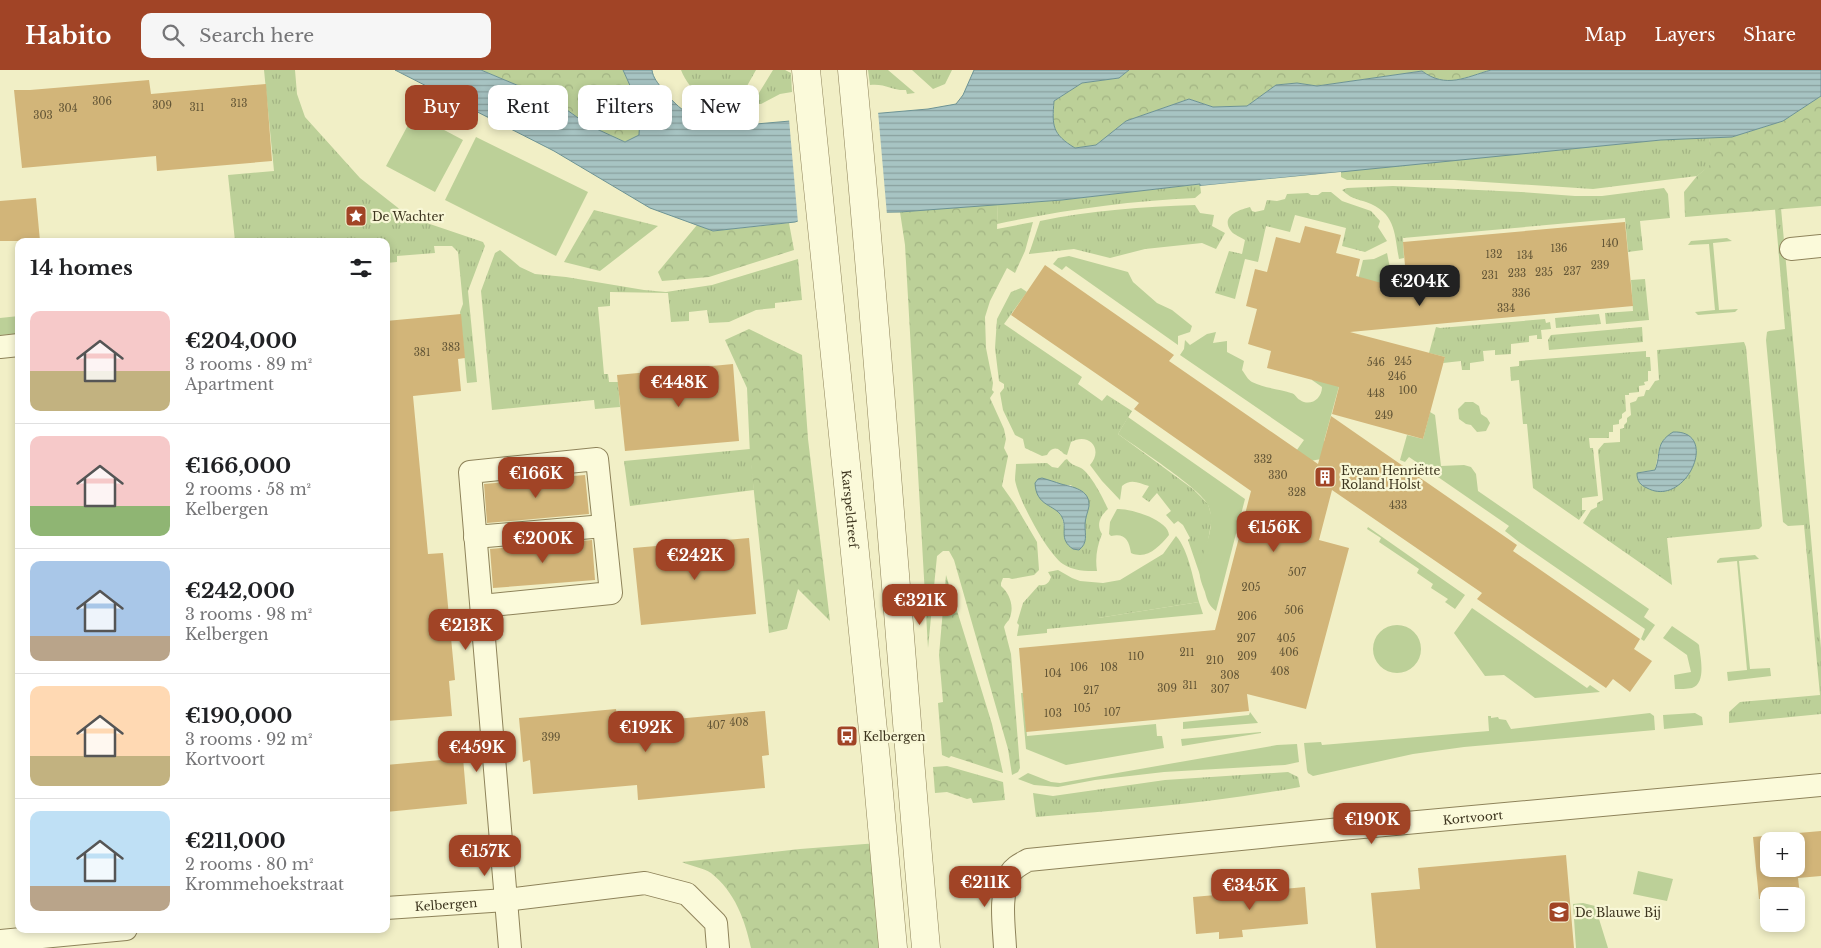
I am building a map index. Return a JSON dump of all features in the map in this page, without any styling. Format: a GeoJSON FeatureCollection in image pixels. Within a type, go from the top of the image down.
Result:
{"type":"FeatureCollection","features":[{"type":"Feature","properties":{"kind":"street"},"geometry":{"type":"LineString","coordinates":[[853,78],[874,308],[905,714],[926,948]]}},
{"type":"Feature","properties":{"kind":"street","name":"Karspeldreef"},"geometry":{"type":"LineString","coordinates":[[807,80],[876,760],[893,948]]}},
{"type":"Feature","properties":{"kind":"street"},"geometry":{"type":"LineString","coordinates":[[1791,249],[1821,246]]}},
{"type":"Feature","properties":{"kind":"street"},"geometry":{"type":"LineString","coordinates":[[0,347],[15,345]]}},
{"type":"Feature","properties":{"kind":"street"},"geometry":{"type":"LineString","coordinates":[[482,606],[611,593],[597,459],[470,472],[510,948]]}},
{"type":"Feature","properties":{"kind":"street"},"geometry":{"type":"LineString","coordinates":[[475,537],[604,526]]}},
{"type":"Feature","properties":{"kind":"street","name":"Kortvoort"},"geometry":{"type":"LineString","coordinates":[[1004,948],[1004,893],[1010,874],[1017,866],[1028,860],[1821,785]]}},
{"type":"Feature","properties":{"kind":"street","name":"Kelbergen"},"geometry":{"type":"LineString","coordinates":[[390,908],[506,900],[645,883],[687,894],[716,922],[718,948]]}},
{"type":"Feature","properties":{"kind":"street"},"geometry":{"type":"LineString","coordinates":[[0,941],[84,933]]}},
{"type":"Feature","properties":{"kind":"green space"},"geometry":{"type":"Polygon","coordinates":[[[264,70],[295,70],[297,94],[305,117],[360,178],[402,211],[421,221],[483,242],[485,246],[468,291],[477,382],[467,383],[460,312],[463,304],[458,252],[452,246],[434,246],[435,253],[397,256],[397,262],[390,263],[390,238],[235,238],[228,175],[274,171],[264,70]]]}},
{"type":"Feature","properties":{"kind":"green space"},"geometry":{"type":"Polygon","coordinates":[[[481,70],[623,70],[630,85],[578,85],[578,118],[568,111],[568,85],[517,85],[481,70]]]}},
{"type":"Feature","properties":{"kind":"green space"},"geometry":{"type":"Polygon","coordinates":[[[681,70],[756,70],[748,85],[690,85],[681,70]]]}},
{"type":"Feature","properties":{"kind":"green space"},"geometry":{"type":"Polygon","coordinates":[[[773,70],[785,70],[791,73],[792,92],[780,94],[761,104],[759,104],[759,93],[773,70]]]}},
{"type":"Feature","properties":{"kind":"green space"},"geometry":{"type":"Polygon","coordinates":[[[868,70],[888,70],[915,93],[907,94],[906,90],[870,85],[868,70]]]}},
{"type":"Feature","properties":{"kind":"green space"},"geometry":{"type":"Polygon","coordinates":[[[912,70],[952,70],[945,84],[933,89],[912,70]]]}},
{"type":"Feature","properties":{"kind":"green space"},"geometry":{"type":"Polygon","coordinates":[[[1129,70],[1491,70],[1456,80],[1439,79],[1422,71],[1317,86],[1297,83],[1276,85],[1247,106],[1213,107],[1189,99],[1126,121],[1096,145],[1075,148],[1067,143],[1055,129],[1053,117],[1054,101],[1082,83],[1119,78],[1129,70]]]}},
{"type":"Feature","properties":{"kind":"green space"},"geometry":{"type":"Polygon","coordinates":[[[1821,96],[1821,206],[1685,217],[1684,192],[1697,176],[1711,164],[1709,137],[1732,137],[1783,121],[1821,96]]]}},
{"type":"Feature","properties":{"kind":"green space"},"geometry":{"type":"Polygon","coordinates":[[[405,130],[444,130],[463,140],[435,192],[386,166],[405,130]]]}},
{"type":"Feature","properties":{"kind":"green space"},"geometry":{"type":"Polygon","coordinates":[[[599,130],[639,130],[639,135],[625,142],[599,130]]]}},
{"type":"Feature","properties":{"kind":"green space"},"geometry":{"type":"Polygon","coordinates":[[[476,137],[588,192],[556,256],[445,200],[476,137]]]}},
{"type":"Feature","properties":{"kind":"green space"},"geometry":{"type":"Polygon","coordinates":[[[1709,137],[1712,164],[1697,176],[1593,189],[1454,180],[1347,180],[1341,177],[1341,170],[1709,137]]]}},
{"type":"Feature","properties":{"kind":"green space"},"geometry":{"type":"Polygon","coordinates":[[[1200,184],[1201,193],[1195,198],[1145,201],[1096,207],[1046,214],[997,224],[998,204],[1062,200],[1200,184]]]}},
{"type":"Feature","properties":{"kind":"green space"},"geometry":{"type":"Polygon","coordinates":[[[1393,186],[1575,196],[1602,196],[1664,188],[1668,194],[1670,218],[1640,221],[1643,250],[1628,252],[1625,218],[1403,238],[1404,258],[1399,259],[1392,224],[1388,218],[1376,206],[1351,197],[1342,190],[1347,188],[1393,186]]]}},
{"type":"Feature","properties":{"kind":"green space"},"geometry":{"type":"Polygon","coordinates":[[[1322,192],[1331,192],[1342,201],[1371,211],[1380,221],[1378,227],[1387,241],[1365,252],[1342,246],[1346,228],[1295,215],[1290,232],[1266,226],[1258,262],[1245,259],[1235,299],[1215,293],[1229,251],[1242,254],[1245,240],[1232,232],[1228,226],[1229,218],[1232,214],[1250,207],[1255,212],[1264,210],[1267,200],[1277,201],[1285,199],[1287,194],[1308,193],[1318,195],[1322,192]]]}},
{"type":"Feature","properties":{"kind":"green space"},"geometry":{"type":"Polygon","coordinates":[[[998,204],[997,229],[1033,222],[1025,251],[1015,273],[1007,268],[990,301],[985,317],[986,348],[993,383],[992,390],[994,392],[990,398],[1004,429],[1006,439],[1004,448],[1008,456],[1002,486],[1037,542],[1039,570],[1034,575],[1012,579],[1003,578],[1001,583],[1009,597],[1012,610],[1009,620],[1004,627],[1011,654],[1020,768],[1018,772],[1012,775],[1008,749],[954,560],[949,551],[943,551],[937,556],[928,648],[905,245],[900,212],[998,204]]]}},
{"type":"Feature","properties":{"kind":"green space"},"geometry":{"type":"Polygon","coordinates":[[[1195,205],[1200,213],[1214,215],[1212,226],[1225,233],[1216,249],[1202,243],[1145,249],[1110,258],[1074,249],[1029,254],[1040,221],[1078,214],[1195,205]]]}},
{"type":"Feature","properties":{"kind":"green space"},"geometry":{"type":"Polygon","coordinates":[[[1781,208],[1821,648],[1821,714],[1729,723],[1729,712],[1740,702],[1820,695],[1804,525],[1788,526],[1783,522],[1766,340],[1767,332],[1785,329],[1775,209],[1781,208]]]}},
{"type":"Feature","properties":{"kind":"green space"},"geometry":{"type":"Polygon","coordinates":[[[594,210],[658,226],[600,271],[564,262],[594,210]]]}},
{"type":"Feature","properties":{"kind":"green space"},"geometry":{"type":"Polygon","coordinates":[[[789,223],[794,250],[709,277],[662,281],[658,272],[697,225],[713,231],[789,223]]]}},
{"type":"Feature","properties":{"kind":"green space"},"geometry":{"type":"Polygon","coordinates":[[[1727,238],[1732,241],[1713,243],[1719,310],[1738,309],[1735,312],[1698,315],[1695,312],[1715,310],[1709,244],[1688,245],[1691,241],[1727,238]]]}},
{"type":"Feature","properties":{"kind":"green space"},"geometry":{"type":"Polygon","coordinates":[[[500,250],[520,267],[535,274],[666,292],[712,285],[798,259],[802,300],[775,303],[775,308],[756,310],[729,322],[709,323],[707,310],[689,312],[689,321],[671,322],[668,293],[610,292],[610,306],[598,307],[604,374],[608,374],[609,382],[618,382],[620,407],[595,409],[594,400],[492,410],[481,291],[495,253],[500,250]]]}},
{"type":"Feature","properties":{"kind":"green space"},"geometry":{"type":"Polygon","coordinates":[[[1387,253],[1392,278],[1384,312],[1354,296],[1363,260],[1374,259],[1387,253]]]}},
{"type":"Feature","properties":{"kind":"green space"},"geometry":{"type":"Polygon","coordinates":[[[1069,256],[1128,272],[1133,282],[1157,303],[1172,310],[1192,326],[1190,332],[1178,336],[1178,345],[1066,266],[1062,270],[1053,264],[1058,258],[1069,256]]]}},
{"type":"Feature","properties":{"kind":"green space"},"geometry":{"type":"Polygon","coordinates":[[[1645,279],[1649,320],[1606,324],[1605,313],[1633,311],[1631,280],[1645,279]]]}},
{"type":"Feature","properties":{"kind":"green space"},"geometry":{"type":"Polygon","coordinates":[[[1021,288],[1027,292],[1004,324],[1082,377],[1078,384],[1102,401],[1107,395],[1132,411],[1118,434],[1193,489],[1208,504],[1212,518],[1200,575],[1188,540],[1190,538],[1183,525],[1178,521],[1174,524],[1166,515],[1171,511],[1157,493],[1149,502],[1142,497],[1149,486],[1129,482],[1122,486],[1120,500],[1090,465],[1094,459],[1095,448],[1089,441],[1078,439],[1071,442],[1067,455],[1055,448],[1047,455],[1042,456],[1025,448],[1023,439],[1015,435],[1003,410],[1000,393],[1004,388],[1004,384],[999,381],[995,348],[997,319],[1011,292],[1021,288]]]}},
{"type":"Feature","properties":{"kind":"green space"},"geometry":{"type":"Polygon","coordinates":[[[1599,314],[1601,324],[1556,328],[1555,318],[1599,314]]]}},
{"type":"Feature","properties":{"kind":"green space"},"geometry":{"type":"Polygon","coordinates":[[[15,316],[15,334],[0,335],[0,318],[15,316]]]}},
{"type":"Feature","properties":{"kind":"green space"},"geometry":{"type":"Polygon","coordinates":[[[1545,319],[1546,323],[1550,322],[1551,329],[1541,330],[1542,339],[1537,339],[1537,335],[1529,336],[1529,342],[1511,344],[1511,354],[1495,355],[1495,350],[1483,351],[1484,361],[1470,363],[1470,370],[1462,370],[1461,361],[1443,363],[1445,357],[1429,353],[1436,327],[1545,319]]]}},
{"type":"Feature","properties":{"kind":"green space"},"geometry":{"type":"Polygon","coordinates":[[[1642,327],[1643,342],[1549,350],[1548,340],[1551,335],[1642,327]]]}},
{"type":"Feature","properties":{"kind":"green space"},"geometry":{"type":"Polygon","coordinates":[[[749,329],[802,355],[808,439],[830,621],[798,589],[787,629],[769,633],[750,455],[747,388],[725,340],[749,329]]]}},
{"type":"Feature","properties":{"kind":"green space"},"geometry":{"type":"Polygon","coordinates":[[[1216,332],[1213,343],[1227,341],[1227,352],[1244,361],[1242,370],[1251,381],[1261,386],[1293,394],[1308,403],[1318,398],[1322,387],[1312,380],[1315,366],[1346,361],[1324,441],[1332,457],[1305,462],[1294,454],[1304,440],[1180,355],[1184,349],[1185,340],[1190,345],[1207,334],[1216,332]]]}},
{"type":"Feature","properties":{"kind":"green space"},"geometry":{"type":"Polygon","coordinates":[[[1744,342],[1746,347],[1762,526],[1759,529],[1667,538],[1672,585],[1583,523],[1591,510],[1597,507],[1597,503],[1603,500],[1598,450],[1604,443],[1620,442],[1620,429],[1624,428],[1627,418],[1631,415],[1630,403],[1636,401],[1638,397],[1644,396],[1646,390],[1649,390],[1655,381],[1659,380],[1657,350],[1744,342]],[[1660,445],[1655,470],[1641,472],[1661,492],[1660,445]]]}},
{"type":"Feature","properties":{"kind":"green space"},"geometry":{"type":"Polygon","coordinates":[[[1646,351],[1646,357],[1650,357],[1651,371],[1648,371],[1648,381],[1644,382],[1645,385],[1639,386],[1639,392],[1625,395],[1626,411],[1622,414],[1619,424],[1613,425],[1613,432],[1609,432],[1609,438],[1589,438],[1590,448],[1593,448],[1598,496],[1582,498],[1582,510],[1586,510],[1579,520],[1533,488],[1527,424],[1523,424],[1519,380],[1511,381],[1510,367],[1519,366],[1519,361],[1646,351]]]}},
{"type":"Feature","properties":{"kind":"green space"},"geometry":{"type":"Polygon","coordinates":[[[1465,402],[1473,402],[1479,406],[1481,414],[1490,423],[1486,431],[1477,432],[1471,425],[1459,419],[1458,409],[1465,402]]]}},
{"type":"Feature","properties":{"kind":"green space"},"geometry":{"type":"Polygon","coordinates":[[[1430,412],[1435,415],[1441,466],[1464,465],[1471,467],[1476,474],[1478,491],[1649,609],[1644,617],[1655,625],[1644,641],[1641,639],[1645,629],[1519,542],[1505,531],[1509,526],[1409,457],[1405,462],[1400,460],[1407,435],[1423,439],[1430,412]]]}},
{"type":"Feature","properties":{"kind":"green space"},"geometry":{"type":"Polygon","coordinates":[[[1128,417],[1245,499],[1216,611],[1209,603],[1200,577],[1200,569],[1211,524],[1208,505],[1194,489],[1118,434],[1128,417]]]}},
{"type":"Feature","properties":{"kind":"green space"},"geometry":{"type":"Polygon","coordinates":[[[750,449],[754,490],[630,506],[624,461],[750,449]]]}},
{"type":"Feature","properties":{"kind":"green space"},"geometry":{"type":"Polygon","coordinates":[[[1067,459],[1089,475],[1108,509],[1099,524],[1102,534],[1097,552],[1097,571],[1071,568],[1056,558],[1034,525],[1017,489],[1015,480],[1016,464],[1047,463],[1052,467],[1058,468],[1067,459]],[[1063,485],[1057,511],[1062,517],[1064,527],[1085,541],[1085,522],[1089,506],[1071,485],[1063,485]]]}},
{"type":"Feature","properties":{"kind":"green space"},"geometry":{"type":"Polygon","coordinates":[[[1117,509],[1139,513],[1156,520],[1163,524],[1169,535],[1157,548],[1147,554],[1137,555],[1131,553],[1126,538],[1109,534],[1110,522],[1117,509]]]}},
{"type":"Feature","properties":{"kind":"green space"},"geometry":{"type":"Polygon","coordinates":[[[1368,527],[1465,595],[1455,609],[1445,602],[1448,599],[1431,588],[1433,584],[1417,573],[1419,569],[1379,542],[1381,538],[1367,529],[1368,527]]]}},
{"type":"Feature","properties":{"kind":"green space"},"geometry":{"type":"Polygon","coordinates":[[[1176,536],[1181,542],[1188,558],[1199,602],[1098,618],[1098,624],[1047,629],[1047,633],[1017,636],[1019,625],[1017,623],[1023,603],[1039,585],[1044,585],[1048,582],[1051,577],[1048,572],[1058,570],[1080,581],[1103,583],[1120,580],[1163,554],[1176,536]]]}},
{"type":"Feature","properties":{"kind":"green space"},"geometry":{"type":"Polygon","coordinates":[[[1755,555],[1759,559],[1739,561],[1750,669],[1770,668],[1771,676],[1728,681],[1727,672],[1747,670],[1737,561],[1717,563],[1717,561],[1720,558],[1755,555]]]}},
{"type":"Feature","properties":{"kind":"green space"},"geometry":{"type":"Polygon","coordinates":[[[946,575],[992,724],[1003,773],[951,756],[949,758],[942,755],[938,703],[943,702],[939,655],[946,575]]]}},
{"type":"Feature","properties":{"kind":"green space"},"geometry":{"type":"Polygon","coordinates":[[[1199,602],[1203,614],[1098,624],[1098,618],[1199,602]]]}},
{"type":"Feature","properties":{"kind":"green space"},"geometry":{"type":"Polygon","coordinates":[[[1472,608],[1587,688],[1590,685],[1600,692],[1535,698],[1504,675],[1485,676],[1454,633],[1472,608]]]}},
{"type":"Feature","properties":{"kind":"green space"},"geometry":{"type":"Polygon","coordinates":[[[1397,625],[1406,627],[1414,632],[1419,640],[1421,649],[1419,658],[1414,666],[1406,671],[1397,673],[1388,671],[1380,666],[1375,658],[1373,649],[1375,640],[1380,632],[1388,627],[1397,625]]]}},
{"type":"Feature","properties":{"kind":"green space"},"geometry":{"type":"Polygon","coordinates":[[[1672,626],[1699,645],[1702,669],[1700,681],[1692,688],[1675,689],[1674,675],[1691,672],[1687,655],[1663,638],[1672,626]]]}},
{"type":"Feature","properties":{"kind":"green space"},"geometry":{"type":"Polygon","coordinates":[[[1021,693],[1023,693],[1027,736],[1156,724],[1157,736],[1162,736],[1164,748],[1066,765],[1026,749],[1021,693]]]}},
{"type":"Feature","properties":{"kind":"green space"},"geometry":{"type":"Polygon","coordinates":[[[1250,712],[1258,723],[1183,729],[1183,722],[1249,715],[1250,712]]]}},
{"type":"Feature","properties":{"kind":"green space"},"geometry":{"type":"Polygon","coordinates":[[[1650,713],[1654,716],[1655,730],[1464,747],[1413,754],[1313,776],[1307,770],[1304,743],[1321,742],[1322,745],[1489,731],[1488,716],[1506,720],[1511,729],[1650,713]]]}},
{"type":"Feature","properties":{"kind":"green space"},"geometry":{"type":"Polygon","coordinates":[[[1695,713],[1702,717],[1703,725],[1664,729],[1663,715],[1695,713]]]}},
{"type":"Feature","properties":{"kind":"green space"},"geometry":{"type":"Polygon","coordinates":[[[1261,732],[1182,746],[1181,739],[1261,732]]]}},
{"type":"Feature","properties":{"kind":"green space"},"geometry":{"type":"Polygon","coordinates":[[[1297,744],[1299,762],[1285,765],[1164,772],[1095,780],[1058,787],[1034,785],[1018,779],[1028,773],[1051,782],[1060,783],[1277,745],[1297,744]]]}},
{"type":"Feature","properties":{"kind":"green space"},"geometry":{"type":"Polygon","coordinates":[[[947,766],[1003,782],[1005,800],[973,803],[971,798],[967,799],[947,792],[935,793],[933,767],[947,766]]]}},
{"type":"Feature","properties":{"kind":"green space"},"geometry":{"type":"Polygon","coordinates":[[[1288,772],[1298,777],[1300,787],[1201,802],[1036,817],[1033,793],[1053,796],[1165,780],[1288,772]]]}},
{"type":"Feature","properties":{"kind":"green space"},"geometry":{"type":"Polygon","coordinates":[[[878,843],[888,948],[751,948],[746,927],[738,907],[727,889],[708,871],[682,862],[800,849],[878,843]]]}},
{"type":"Feature","properties":{"kind":"green space"},"geometry":{"type":"Polygon","coordinates":[[[1638,871],[1673,879],[1667,901],[1633,894],[1638,871]]]}},
{"type":"Feature","properties":{"kind":"green space"},"geometry":{"type":"Polygon","coordinates":[[[1583,903],[1595,906],[1608,948],[1576,948],[1573,904],[1583,903]]]}},
{"type":"Feature","properties":{"kind":"water"},"geometry":{"type":"Polygon","coordinates":[[[395,70],[481,70],[517,85],[488,85],[488,117],[478,112],[478,85],[424,85],[395,70]]]}},
{"type":"Feature","properties":{"kind":"water"},"geometry":{"type":"Polygon","coordinates":[[[623,70],[652,70],[660,85],[630,85],[623,70]]]}},
{"type":"Feature","properties":{"kind":"water"},"geometry":{"type":"Polygon","coordinates":[[[974,70],[1129,70],[1119,78],[1082,83],[1054,101],[1053,117],[1055,129],[1067,143],[1075,148],[1096,145],[1126,121],[1189,99],[1213,107],[1247,106],[1276,85],[1297,83],[1317,86],[1422,71],[1439,79],[1456,80],[1491,70],[1821,70],[1821,96],[1783,121],[1732,137],[1661,140],[1200,186],[1200,184],[1062,200],[900,212],[820,213],[795,222],[713,231],[650,208],[554,151],[513,130],[568,130],[568,111],[578,118],[578,130],[599,130],[625,142],[639,135],[639,130],[672,130],[672,100],[682,109],[682,130],[759,130],[759,124],[928,109],[956,104],[963,95],[974,70]]]}},
{"type":"Feature","properties":{"kind":"water"},"geometry":{"type":"Polygon","coordinates":[[[1673,432],[1687,435],[1695,443],[1696,454],[1693,467],[1685,479],[1674,488],[1661,492],[1647,488],[1638,480],[1637,473],[1655,470],[1661,445],[1667,436],[1673,432]]]}},
{"type":"Feature","properties":{"kind":"water"},"geometry":{"type":"Polygon","coordinates":[[[1042,478],[1080,490],[1087,496],[1089,506],[1085,522],[1085,539],[1084,545],[1079,550],[1073,549],[1068,545],[1065,538],[1064,521],[1059,513],[1039,497],[1035,483],[1038,479],[1042,478]]]}},
{"type":"Feature","properties":{"kind":"pier"},"geometry":{"type":"Polygon","coordinates":[[[878,111],[887,215],[820,216],[798,223],[789,119],[878,111]]]}},
{"type":"Feature","properties":{"kind":"pier"},"geometry":{"type":"Polygon","coordinates":[[[1341,172],[1341,174],[1201,188],[1200,186],[1341,172]]]}},
{"type":"Feature","properties":{"kind":"building"},"geometry":{"type":"Polygon","coordinates":[[[149,80],[151,94],[266,84],[272,161],[157,171],[156,156],[22,168],[14,90],[149,80]]]}},
{"type":"Feature","properties":{"kind":"building"},"geometry":{"type":"Polygon","coordinates":[[[36,198],[40,238],[15,238],[15,241],[0,241],[0,201],[36,198]]]}},
{"type":"Feature","properties":{"kind":"building"},"geometry":{"type":"Polygon","coordinates":[[[1625,222],[1633,306],[1350,332],[1445,357],[1423,439],[1332,414],[1339,387],[1267,368],[1271,351],[1248,344],[1257,309],[1246,306],[1255,269],[1267,272],[1276,237],[1300,243],[1305,226],[1341,235],[1336,253],[1360,259],[1356,276],[1407,290],[1403,242],[1625,222]]]}},
{"type":"Feature","properties":{"kind":"building","name":"Evean Henriëtte Roland Holst"},"geometry":{"type":"Polygon","coordinates":[[[1045,265],[1174,355],[1169,361],[1318,464],[1331,416],[1517,545],[1513,551],[1640,639],[1634,649],[1652,661],[1630,692],[1613,679],[1606,688],[1477,599],[1482,593],[1332,490],[1319,540],[1349,548],[1306,709],[1247,694],[1249,711],[1026,732],[1019,648],[1215,630],[1251,491],[1134,409],[1139,403],[1011,315],[1045,265]]]}},
{"type":"Feature","properties":{"kind":"building"},"geometry":{"type":"Polygon","coordinates":[[[461,314],[465,358],[458,359],[461,391],[413,396],[428,554],[443,553],[455,680],[449,681],[452,716],[390,721],[390,321],[461,314]]]}},
{"type":"Feature","properties":{"kind":"building"},"geometry":{"type":"Polygon","coordinates":[[[733,364],[739,441],[625,451],[617,375],[733,364]]]}},
{"type":"Feature","properties":{"kind":"building"},"geometry":{"type":"Polygon","coordinates":[[[585,475],[589,514],[487,523],[484,484],[585,475]]]}},
{"type":"Feature","properties":{"kind":"building"},"geometry":{"type":"Polygon","coordinates":[[[749,538],[756,614],[641,625],[633,548],[749,538]]]}},
{"type":"Feature","properties":{"kind":"building"},"geometry":{"type":"Polygon","coordinates":[[[592,540],[595,580],[493,588],[490,549],[592,540]]]}},
{"type":"Feature","properties":{"kind":"building"},"geometry":{"type":"Polygon","coordinates":[[[616,709],[618,723],[765,711],[769,755],[762,756],[765,788],[638,800],[637,785],[533,794],[530,760],[523,762],[519,718],[616,709]]]}},
{"type":"Feature","properties":{"kind":"building"},"geometry":{"type":"Polygon","coordinates":[[[463,758],[467,804],[390,812],[390,765],[463,758]]]}},
{"type":"Feature","properties":{"kind":"building"},"geometry":{"type":"Polygon","coordinates":[[[1821,831],[1821,876],[1798,878],[1799,887],[1760,887],[1759,899],[1753,837],[1760,836],[1760,877],[1805,877],[1805,832],[1821,831]]]}},
{"type":"Feature","properties":{"kind":"building"},"geometry":{"type":"Polygon","coordinates":[[[1566,855],[1574,948],[1376,948],[1371,893],[1420,889],[1418,868],[1566,855]]]}},
{"type":"Feature","properties":{"kind":"building"},"geometry":{"type":"Polygon","coordinates":[[[1305,887],[1308,924],[1242,930],[1243,937],[1219,939],[1219,932],[1196,934],[1193,897],[1305,887]]]}},
{"type":"Feature","properties":{"kind":"place","name":"De Wachter"},"geometry":{"type":"Point","coordinates":[356,216]}},
{"type":"Feature","properties":{"kind":"place","name":"Evean Henriëtte Roland Holst"},"geometry":{"type":"Point","coordinates":[1325,477]}},
{"type":"Feature","properties":{"kind":"place","name":"Kelbergen"},"geometry":{"type":"Point","coordinates":[847,736]}},
{"type":"Feature","properties":{"kind":"place","name":"De Blauwe Bij"},"geometry":{"type":"Point","coordinates":[1559,912]}}]}
